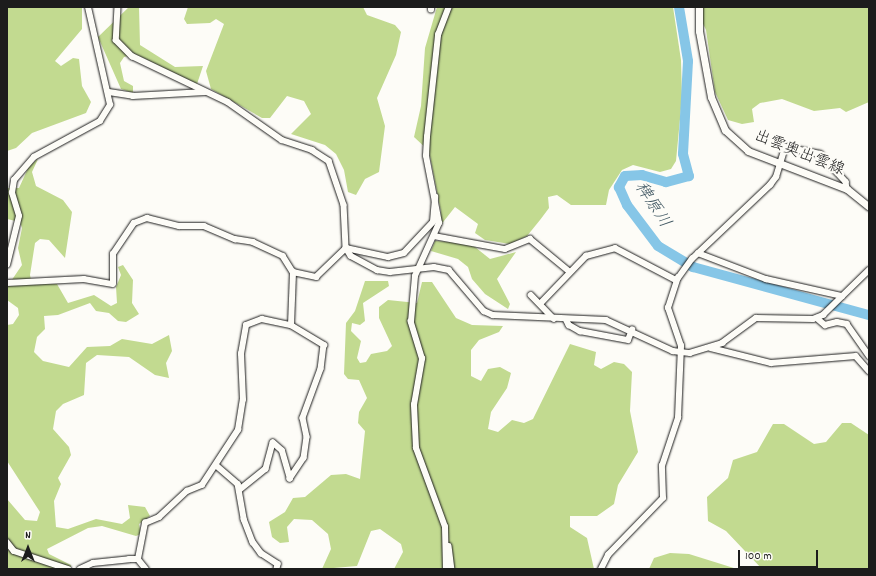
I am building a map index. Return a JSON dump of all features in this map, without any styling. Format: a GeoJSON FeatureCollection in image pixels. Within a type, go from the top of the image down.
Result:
{"type":"FeatureCollection","features":[{"type":"Feature","properties":{"kind":"main road","name":"出雲奥出雲線"},"geometry":{"type":"LineString","coordinates":[[699,7],[703,58],[718,118],[735,141],[781,165],[847,189],[869,207]]}},
{"type":"Feature","properties":{"kind":"street"},"geometry":{"type":"LineString","coordinates":[[7,265],[19,216],[12,193],[14,180],[34,157],[100,121],[110,105],[109,92],[93,41],[88,7]]}},
{"type":"Feature","properties":{"kind":"street"},"geometry":{"type":"LineString","coordinates":[[118,7],[115,30],[123,49],[251,116],[282,140],[312,150],[329,161],[344,205],[346,248],[351,256],[377,270],[449,270],[484,311],[493,315],[554,319],[606,320],[685,353],[711,348],[756,318],[818,318],[827,312],[869,270]]}},
{"type":"Feature","properties":{"kind":"street"},"geometry":{"type":"LineString","coordinates":[[449,7],[438,35],[426,156],[439,215],[434,236],[417,269],[411,322],[422,360],[414,405],[416,448],[441,515],[452,569]]}},
{"type":"Feature","properties":{"kind":"street"},"geometry":{"type":"LineString","coordinates":[[109,92],[133,96],[206,92]]}},
{"type":"Feature","properties":{"kind":"street"},"geometry":{"type":"LineString","coordinates":[[601,569],[608,555],[663,498],[662,466],[676,427],[685,353],[668,308],[677,288],[676,280],[692,258],[770,185],[781,165],[785,147],[810,151],[828,161],[846,182],[847,189]]}},
{"type":"Feature","properties":{"kind":"street"},"geometry":{"type":"LineString","coordinates":[[346,248],[388,258],[404,253],[432,222],[435,195]]}},
{"type":"Feature","properties":{"kind":"street"},"geometry":{"type":"LineString","coordinates":[[7,283],[84,279],[113,284],[113,254],[134,223],[147,218],[179,226],[204,226],[234,239],[253,242],[283,256],[293,272],[291,325]]}},
{"type":"Feature","properties":{"kind":"street"},"geometry":{"type":"LineString","coordinates":[[434,236],[505,249],[530,239],[569,271]]}},
{"type":"Feature","properties":{"kind":"street"},"geometry":{"type":"LineString","coordinates":[[293,272],[316,277],[346,248]]}},
{"type":"Feature","properties":{"kind":"street"},"geometry":{"type":"LineString","coordinates":[[540,303],[569,271],[586,256],[615,248],[676,280]]}},
{"type":"Feature","properties":{"kind":"street"},"geometry":{"type":"LineString","coordinates":[[698,253],[766,279],[840,298]]}},
{"type":"Feature","properties":{"kind":"street"},"geometry":{"type":"LineString","coordinates":[[531,295],[554,319]]}},
{"type":"Feature","properties":{"kind":"street"},"geometry":{"type":"LineString","coordinates":[[818,318],[825,325],[837,322],[847,324],[869,356]]}},
{"type":"Feature","properties":{"kind":"street"},"geometry":{"type":"LineString","coordinates":[[146,569],[138,559],[145,523],[160,517],[186,491],[202,485],[238,430],[243,400],[241,354],[246,325],[262,319],[291,325],[324,346],[321,369],[303,418],[307,437],[304,458],[290,479],[282,451],[273,443],[266,469],[240,490]]}},
{"type":"Feature","properties":{"kind":"street"},"geometry":{"type":"LineString","coordinates":[[566,319],[569,325],[580,331],[628,340],[632,330]]}},
{"type":"Feature","properties":{"kind":"street"},"geometry":{"type":"LineString","coordinates":[[711,348],[771,364],[856,356],[869,371]]}},
{"type":"Feature","properties":{"kind":"street"},"geometry":{"type":"LineString","coordinates":[[216,465],[234,478],[240,490],[244,519],[253,542],[261,553],[278,564],[277,569]]}},
{"type":"Feature","properties":{"kind":"street"},"geometry":{"type":"LineString","coordinates":[[7,542],[14,551],[68,569]]}},
{"type":"Feature","properties":{"kind":"street"},"geometry":{"type":"LineString","coordinates":[[446,569],[448,544]]}},
{"type":"Feature","properties":{"kind":"street"},"geometry":{"type":"LineString","coordinates":[[80,569],[93,563],[138,559]]}},
{"type":"Feature","properties":{"kind":"green space"},"geometry":{"type":"Polygon","coordinates":[[[7,7],[82,7],[82,29],[55,61],[61,66],[73,58],[79,59],[82,86],[91,102],[86,113],[32,133],[16,148],[7,151],[7,7]]]}},
{"type":"Feature","properties":{"kind":"green space"},"geometry":{"type":"Polygon","coordinates":[[[129,7],[139,7],[140,45],[175,67],[203,66],[197,84],[135,54],[124,57],[120,63],[124,81],[133,86],[133,93],[121,89],[98,37],[129,7]]]}},
{"type":"Feature","properties":{"kind":"green space"},"geometry":{"type":"Polygon","coordinates":[[[188,7],[363,7],[367,15],[395,25],[401,32],[396,55],[377,98],[385,126],[379,172],[365,179],[356,195],[348,192],[344,170],[336,154],[325,145],[291,134],[311,114],[304,101],[287,96],[270,118],[262,118],[211,89],[206,71],[224,24],[216,19],[210,23],[187,24],[184,19],[188,7]]]}},
{"type":"Feature","properties":{"kind":"green space"},"geometry":{"type":"Polygon","coordinates":[[[437,7],[673,7],[681,60],[682,98],[676,161],[671,169],[660,172],[633,165],[622,170],[609,190],[606,205],[571,205],[557,195],[548,197],[549,208],[540,220],[527,236],[510,244],[485,240],[475,233],[478,224],[455,207],[440,226],[441,212],[429,151],[414,137],[421,106],[425,48],[437,7]]]}},
{"type":"Feature","properties":{"kind":"green space"},"geometry":{"type":"Polygon","coordinates":[[[695,7],[869,7],[869,102],[846,112],[840,108],[814,111],[782,99],[760,103],[752,109],[754,122],[742,124],[728,120],[715,92],[706,30],[695,7]]]}},
{"type":"Feature","properties":{"kind":"green space"},"geometry":{"type":"Polygon","coordinates":[[[38,159],[32,172],[36,186],[63,200],[72,212],[65,258],[49,240],[40,239],[35,243],[30,275],[32,284],[57,284],[68,303],[94,295],[111,306],[117,303],[116,287],[121,275],[118,267],[123,265],[133,280],[132,303],[139,314],[126,322],[118,321],[109,313],[96,311],[90,303],[58,315],[44,316],[45,329],[37,337],[34,352],[43,361],[69,367],[87,347],[110,346],[122,339],[152,344],[169,335],[172,351],[166,363],[169,378],[155,375],[129,357],[97,355],[86,363],[84,395],[63,404],[56,411],[53,429],[69,447],[71,455],[58,478],[61,484],[54,501],[56,527],[68,529],[96,519],[122,524],[130,518],[128,505],[145,507],[150,516],[139,524],[141,534],[136,536],[102,526],[88,528],[47,549],[49,554],[71,565],[70,569],[7,569],[7,499],[25,520],[37,521],[40,512],[7,461],[7,325],[13,324],[19,315],[18,308],[7,300],[7,287],[22,265],[18,248],[22,228],[20,222],[7,219],[7,188],[19,188],[29,166],[38,159]]]}},
{"type":"Feature","properties":{"kind":"green space"},"geometry":{"type":"Polygon","coordinates":[[[435,241],[470,243],[490,259],[516,252],[497,279],[510,304],[508,309],[485,294],[472,279],[468,267],[458,259],[431,251],[435,241]]]}},
{"type":"Feature","properties":{"kind":"green space"},"geometry":{"type":"Polygon","coordinates":[[[365,281],[388,281],[389,286],[363,303],[365,321],[360,325],[352,323],[351,331],[361,341],[357,358],[360,363],[366,362],[371,354],[387,351],[392,346],[379,318],[379,307],[388,300],[417,303],[422,282],[432,282],[456,318],[472,325],[503,326],[499,332],[479,340],[471,350],[471,376],[481,381],[488,369],[500,367],[511,373],[507,388],[491,412],[488,429],[498,432],[512,420],[524,423],[533,419],[570,344],[596,352],[594,365],[601,369],[614,362],[624,364],[632,372],[630,411],[638,452],[618,485],[614,504],[597,516],[570,516],[570,527],[587,538],[594,569],[394,569],[403,552],[401,544],[380,529],[371,531],[357,566],[322,569],[331,549],[328,534],[312,520],[294,519],[287,527],[289,542],[280,543],[272,537],[269,522],[285,512],[293,498],[305,497],[331,475],[346,474],[360,479],[365,431],[358,423],[359,412],[367,398],[359,380],[348,379],[344,374],[346,323],[355,311],[365,281]]]}},
{"type":"Feature","properties":{"kind":"green space"},"geometry":{"type":"Polygon","coordinates":[[[842,423],[851,423],[869,435],[869,569],[762,569],[726,531],[708,521],[707,497],[728,478],[733,460],[757,452],[773,424],[784,424],[814,444],[826,442],[842,423]]]}},
{"type":"Feature","properties":{"kind":"green space"},"geometry":{"type":"Polygon","coordinates":[[[670,553],[689,554],[737,569],[649,569],[654,558],[670,553]]]}},
{"type":"Feature","properties":{"kind":"waterway","name":"稗原川"},"geometry":{"type":"LineString","coordinates":[[679,7],[688,61],[683,154],[689,176],[666,182],[642,175],[625,176],[619,187],[627,205],[658,246],[693,267],[869,315]]}}]}
